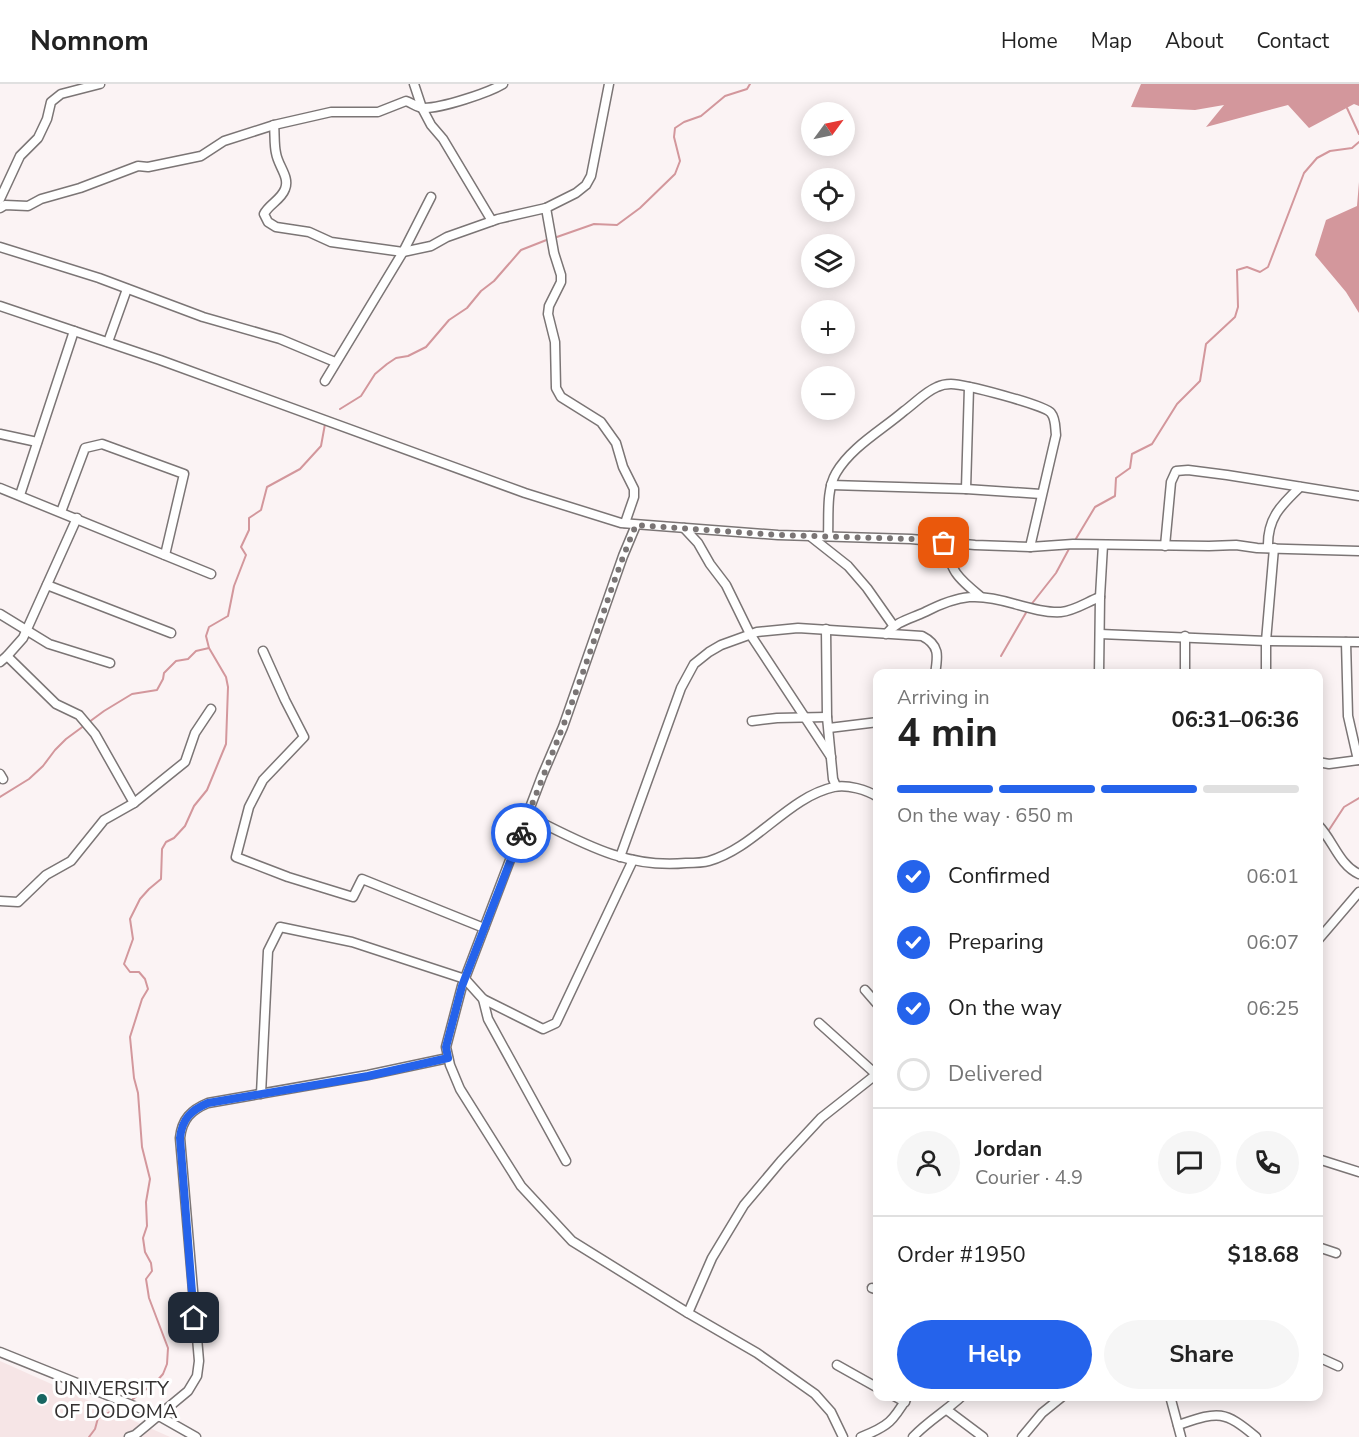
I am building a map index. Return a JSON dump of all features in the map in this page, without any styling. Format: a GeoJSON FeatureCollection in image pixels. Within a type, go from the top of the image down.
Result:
{"type":"FeatureCollection","features":[{"type":"Feature","properties":{"kind":"street"},"geometry":{"type":"LineString","coordinates":[[0,199],[20,156],[38,138],[47,119],[51,102],[61,94],[100,84]]}},
{"type":"Feature","properties":{"kind":"street"},"geometry":{"type":"LineString","coordinates":[[414,84],[422,108],[492,221]]}},
{"type":"Feature","properties":{"kind":"street"},"geometry":{"type":"LineString","coordinates":[[0,208],[5,205],[28,206],[41,199],[80,188],[138,166],[148,167],[201,156],[224,141],[274,125],[331,112],[378,112],[406,101],[422,108],[488,93],[503,84]]}},
{"type":"Feature","properties":{"kind":"street"},"geometry":{"type":"LineString","coordinates":[[274,125],[276,154],[285,174],[286,186],[285,192],[268,207],[264,214],[268,222],[276,227],[309,232],[331,242],[403,252],[431,246],[447,237],[492,221],[546,208],[576,193],[586,185],[591,176],[609,84]]}},
{"type":"Feature","properties":{"kind":"street"},"geometry":{"type":"LineString","coordinates":[[325,381],[403,252],[431,197]]}},
{"type":"Feature","properties":{"kind":"street"},"geometry":{"type":"LineString","coordinates":[[546,208],[554,253],[561,275],[561,282],[549,306],[548,314],[555,342],[556,388],[561,397],[601,422],[616,443],[623,467],[634,489],[625,524]]}},
{"type":"Feature","properties":{"kind":"street"},"geometry":{"type":"LineString","coordinates":[[0,247],[99,278],[203,316],[280,339],[336,362]]}},
{"type":"Feature","properties":{"kind":"street"},"geometry":{"type":"LineString","coordinates":[[108,342],[127,289]]}},
{"type":"Feature","properties":{"kind":"street"},"geometry":{"type":"LineString","coordinates":[[0,306],[108,342],[525,493],[596,517],[625,524],[1030,547],[1103,544],[1236,545],[1359,551]]}},
{"type":"Feature","properties":{"kind":"street"},"geometry":{"type":"LineString","coordinates":[[20,495],[74,331]]}},
{"type":"Feature","properties":{"kind":"street"},"geometry":{"type":"LineString","coordinates":[[828,536],[831,485],[836,472],[853,453],[926,393],[938,386],[950,384],[1030,404],[1051,413],[1055,422],[1056,435],[1030,547]]}},
{"type":"Feature","properties":{"kind":"street"},"geometry":{"type":"LineString","coordinates":[[966,489],[969,387]]}},
{"type":"Feature","properties":{"kind":"street"},"geometry":{"type":"LineString","coordinates":[[0,434],[38,442]]}},
{"type":"Feature","properties":{"kind":"street"},"geometry":{"type":"LineString","coordinates":[[61,512],[85,448],[102,444],[184,474],[165,555]]}},
{"type":"Feature","properties":{"kind":"street"},"geometry":{"type":"LineString","coordinates":[[1165,546],[1171,482],[1176,471],[1188,470],[1359,496]]}},
{"type":"Feature","properties":{"kind":"street"},"geometry":{"type":"LineString","coordinates":[[831,485],[1041,494]]}},
{"type":"Feature","properties":{"kind":"street"},"geometry":{"type":"LineString","coordinates":[[1266,669],[1271,548],[1267,533],[1274,515],[1300,487]]}},
{"type":"Feature","properties":{"kind":"street"},"geometry":{"type":"LineString","coordinates":[[0,488],[211,574]]}},
{"type":"Feature","properties":{"kind":"street"},"geometry":{"type":"LineString","coordinates":[[77,518],[23,638],[4,659],[56,704],[79,715],[95,734],[134,803]]}},
{"type":"Feature","properties":{"kind":"street"},"geometry":{"type":"LineString","coordinates":[[636,525],[563,727],[465,979],[446,1047],[448,1058],[460,1089],[521,1186],[572,1241],[757,1353],[815,1394],[831,1412],[843,1437]]}},
{"type":"Feature","properties":{"kind":"street"},"geometry":{"type":"LineString","coordinates":[[684,528],[698,543],[726,585],[750,634],[831,757]]}},
{"type":"Feature","properties":{"kind":"street"},"geometry":{"type":"LineString","coordinates":[[810,536],[848,566],[867,588],[893,626]]}},
{"type":"Feature","properties":{"kind":"street"},"geometry":{"type":"LineString","coordinates":[[944,543],[961,581],[980,596]]}},
{"type":"Feature","properties":{"kind":"street"},"geometry":{"type":"LineString","coordinates":[[1100,669],[1103,544]]}},
{"type":"Feature","properties":{"kind":"street"},"geometry":{"type":"LineString","coordinates":[[46,585],[171,633]]}},
{"type":"Feature","properties":{"kind":"street"},"geometry":{"type":"LineString","coordinates":[[886,634],[893,626],[947,601],[980,596],[1029,608],[1060,612],[1069,611],[1100,597]]}},
{"type":"Feature","properties":{"kind":"street"},"geometry":{"type":"LineString","coordinates":[[0,614],[49,644],[110,663]]}},
{"type":"Feature","properties":{"kind":"street"},"geometry":{"type":"LineString","coordinates":[[620,857],[681,688],[694,664],[709,652],[750,634],[780,629],[826,629],[922,636],[931,641],[936,648],[938,660],[936,669]]}},
{"type":"Feature","properties":{"kind":"street"},"geometry":{"type":"LineString","coordinates":[[826,629],[827,717],[833,779],[836,786]]}},
{"type":"Feature","properties":{"kind":"street"},"geometry":{"type":"LineString","coordinates":[[1100,634],[1266,641],[1359,642]]}},
{"type":"Feature","properties":{"kind":"street"},"geometry":{"type":"LineString","coordinates":[[1185,636],[1185,669]]}},
{"type":"Feature","properties":{"kind":"street"},"geometry":{"type":"LineString","coordinates":[[1323,763],[1359,760],[1348,716],[1346,642]]}},
{"type":"Feature","properties":{"kind":"street"},"geometry":{"type":"LineString","coordinates":[[263,651],[304,737],[263,780],[249,807],[236,857],[353,897],[362,879],[484,928]]}},
{"type":"Feature","properties":{"kind":"street"},"geometry":{"type":"LineString","coordinates":[[0,901],[18,902],[46,875],[71,861],[104,820],[134,803],[185,762],[195,733],[211,709]]}},
{"type":"Feature","properties":{"kind":"street"},"geometry":{"type":"LineString","coordinates":[[752,721],[827,717]]}},
{"type":"Feature","properties":{"kind":"street"},"geometry":{"type":"LineString","coordinates":[[829,728],[873,723]]}},
{"type":"Feature","properties":{"kind":"street"},"geometry":{"type":"LineString","coordinates":[[528,816],[605,853],[646,863],[667,864],[708,861],[733,850],[810,797],[836,786],[863,790],[873,795]]}},
{"type":"Feature","properties":{"kind":"street"},"geometry":{"type":"LineString","coordinates":[[1323,830],[1349,869],[1359,874]]}},
{"type":"Feature","properties":{"kind":"street"},"geometry":{"type":"LineString","coordinates":[[261,1094],[268,951],[280,927],[352,942],[465,979],[483,999],[543,1029],[556,1023],[633,860]]}},
{"type":"Feature","properties":{"kind":"street"},"geometry":{"type":"LineString","coordinates":[[1323,934],[1359,892]]}},
{"type":"Feature","properties":{"kind":"street"},"geometry":{"type":"LineString","coordinates":[[865,990],[873,999]]}},
{"type":"Feature","properties":{"kind":"street"},"geometry":{"type":"LineString","coordinates":[[483,999],[488,1019],[566,1161]]}},
{"type":"Feature","properties":{"kind":"street"},"geometry":{"type":"LineString","coordinates":[[819,1023],[873,1071]]}},
{"type":"Feature","properties":{"kind":"street"},"geometry":{"type":"LineString","coordinates":[[129,1437],[135,1435],[188,1391],[197,1376],[199,1361],[180,1138],[181,1125],[186,1117],[197,1107],[208,1103],[368,1076],[448,1058]]}},
{"type":"Feature","properties":{"kind":"street"},"geometry":{"type":"LineString","coordinates":[[688,1313],[712,1258],[744,1205],[821,1118],[873,1078]]}},
{"type":"Feature","properties":{"kind":"street"},"geometry":{"type":"LineString","coordinates":[[1323,1161],[1359,1172]]}},
{"type":"Feature","properties":{"kind":"street"},"geometry":{"type":"LineString","coordinates":[[1323,1248],[1336,1252]]}},
{"type":"Feature","properties":{"kind":"street"},"geometry":{"type":"LineString","coordinates":[[0,1353],[159,1416],[196,1437]]}},
{"type":"Feature","properties":{"kind":"street"},"geometry":{"type":"LineString","coordinates":[[1323,1359],[1338,1366]]}},
{"type":"Feature","properties":{"kind":"street"},"geometry":{"type":"LineString","coordinates":[[837,1365],[873,1385]]}},
{"type":"Feature","properties":{"kind":"street"},"geometry":{"type":"LineString","coordinates":[[861,1437],[883,1428],[895,1417],[905,1401]]}},
{"type":"Feature","properties":{"kind":"street"},"geometry":{"type":"LineString","coordinates":[[913,1437],[957,1401]]}},
{"type":"Feature","properties":{"kind":"street"},"geometry":{"type":"LineString","coordinates":[[1022,1437],[1042,1413],[1057,1401]]}},
{"type":"Feature","properties":{"kind":"street"},"geometry":{"type":"LineString","coordinates":[[1171,1401],[1181,1437]]}},
{"type":"Feature","properties":{"kind":"street"},"geometry":{"type":"LineString","coordinates":[[947,1410],[983,1437]]}},
{"type":"Feature","properties":{"kind":"street"},"geometry":{"type":"LineString","coordinates":[[1178,1425],[1200,1418],[1226,1416],[1236,1420],[1256,1437]]}},
{"type":"Feature","properties":{"kind":"shaded area"},"geometry":{"type":"Polygon","coordinates":[[[1141,84],[1359,84],[1359,106],[1354,104],[1309,128],[1288,105],[1206,127],[1224,105],[1195,110],[1131,107],[1141,84]]]}},
{"type":"Feature","properties":{"kind":"shaded area"},"geometry":{"type":"Polygon","coordinates":[[[1359,182],[1359,313],[1346,292],[1315,255],[1326,220],[1357,206],[1359,182]]]}},
{"type":"Feature","properties":{"kind":"shaded area","name":"UNIVERSITY OF DODOMA"},"geometry":{"type":"Polygon","coordinates":[[[0,1361],[170,1437],[0,1437],[0,1361]]]}},
{"type":"Feature","properties":{"kind":"waterway"},"geometry":{"type":"LineString","coordinates":[[554,238],[594,224],[617,225],[640,208],[675,174],[680,161],[674,137],[675,128],[701,116],[725,96],[747,89],[750,84]]}},
{"type":"Feature","properties":{"kind":"waterway"},"geometry":{"type":"LineString","coordinates":[[1347,108],[1359,134]]}},
{"type":"Feature","properties":{"kind":"waterway"},"geometry":{"type":"LineString","coordinates":[[1074,542],[1095,507],[1115,496],[1116,478],[1130,468],[1132,454],[1152,444],[1177,404],[1200,381],[1206,344],[1235,317],[1238,307],[1237,270],[1247,267],[1260,272],[1268,267],[1304,173],[1317,158],[1330,151],[1352,148],[1359,142]]}},
{"type":"Feature","properties":{"kind":"waterway"},"geometry":{"type":"LineString","coordinates":[[340,409],[361,396],[375,374],[387,364],[396,358],[408,356],[426,347],[449,320],[467,308],[521,250],[549,239]]}},
{"type":"Feature","properties":{"kind":"waterway"},"geometry":{"type":"LineString","coordinates":[[129,1402],[163,1374],[167,1364],[168,1348],[149,1298],[146,1279],[152,1271],[143,1238],[147,1226],[146,1202],[150,1179],[142,1147],[138,1093],[134,1078],[130,1037],[142,999],[148,989],[145,979],[139,972],[130,972],[124,964],[133,939],[130,919],[140,899],[161,879],[162,849],[166,842],[174,838],[185,826],[194,806],[207,790],[226,744],[228,687],[226,677],[209,648],[206,636],[209,627],[228,616],[234,586],[246,555],[241,547],[249,530],[249,518],[261,510],[267,487],[300,469],[321,446],[325,424]]}},
{"type":"Feature","properties":{"kind":"waterway"},"geometry":{"type":"LineString","coordinates":[[1030,606],[1056,573],[1070,547]]}},
{"type":"Feature","properties":{"kind":"waterway"},"geometry":{"type":"LineString","coordinates":[[1001,656],[1027,611]]}},
{"type":"Feature","properties":{"kind":"waterway"},"geometry":{"type":"LineString","coordinates":[[0,797],[29,779],[66,739],[104,711],[132,694],[157,690],[164,673],[176,661],[188,659],[196,651],[209,648]]}},
{"type":"Feature","properties":{"kind":"waterway"},"geometry":{"type":"LineString","coordinates":[[1327,833],[1344,807],[1359,798]]}},
{"type":"Feature","properties":{"kind":"waterway"},"geometry":{"type":"LineString","coordinates":[[89,1437],[95,1429],[98,1418],[125,1405]]}},
{"type":"Feature","properties":{"kind":"way so far"},"geometry":{"type":"LineString","coordinates":[[521,833],[563,727],[636,525],[778,535],[911,539],[944,543]]}},
{"type":"Feature","properties":{"kind":"place","name":"UNIVERSITY OF DODOMA"},"geometry":{"type":"Point","coordinates":[42,1399]}},
{"type":"Feature","properties":{"kind":"route"},"geometry":{"type":"LineString","coordinates":[[194,1318],[180,1138],[181,1125],[186,1117],[197,1107],[208,1103],[368,1076],[448,1058],[446,1047],[462,986],[521,833]]}}]}
